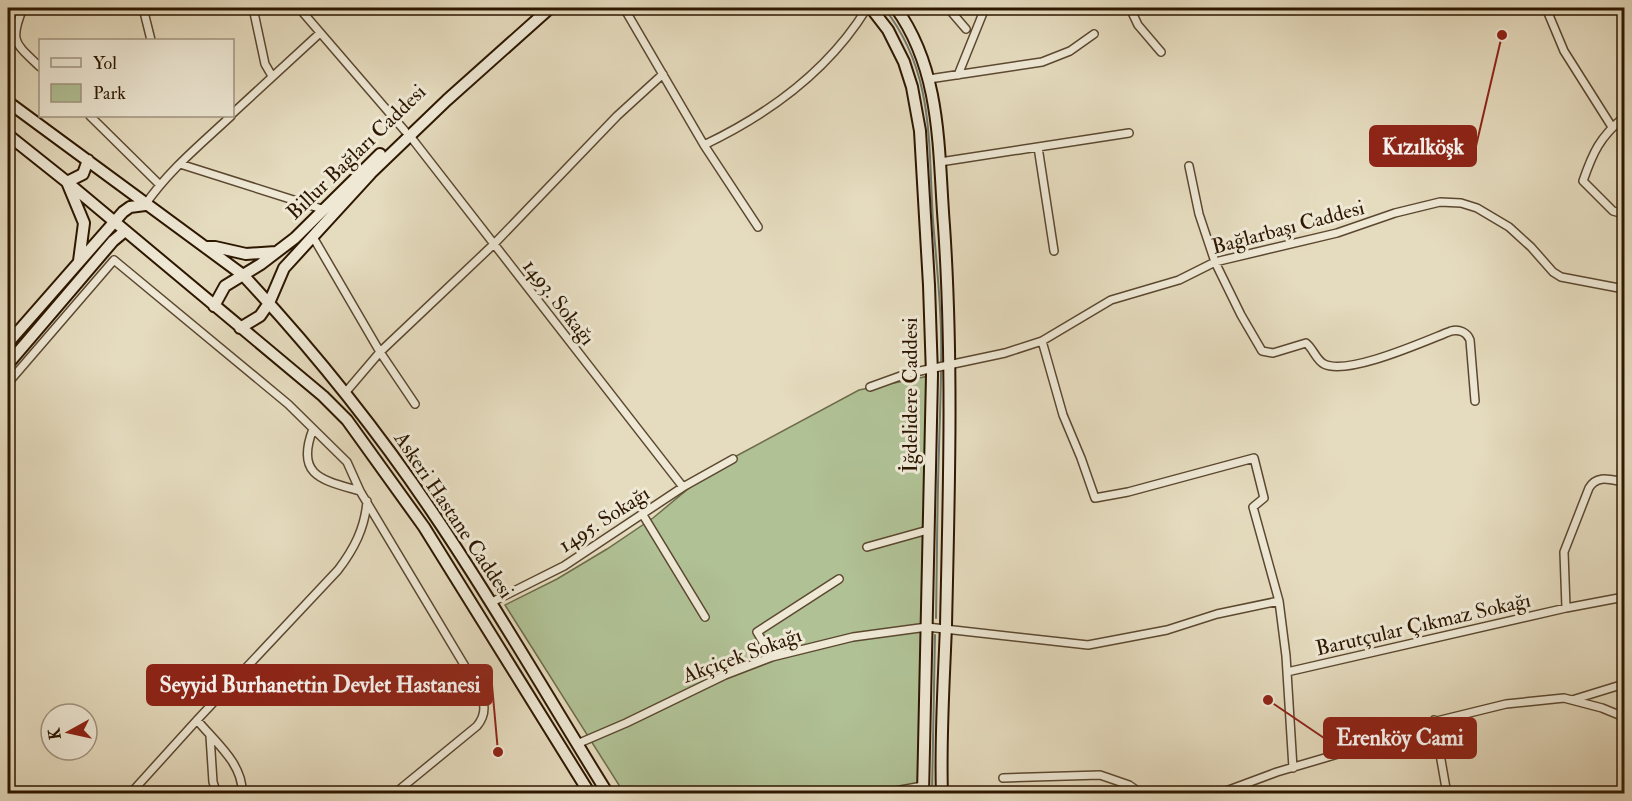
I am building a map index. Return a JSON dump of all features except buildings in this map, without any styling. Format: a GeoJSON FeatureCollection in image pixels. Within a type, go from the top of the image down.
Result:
{"type":"FeatureCollection","features":[{"type":"Feature","properties":{"kind":"street"},"geometry":{"type":"LineString","coordinates":[[23,8],[15,28],[15,38],[20,47],[39,66]]}},
{"type":"Feature","properties":{"kind":"street"},"geometry":{"type":"LineString","coordinates":[[143,8],[151,39]]}},
{"type":"Feature","properties":{"kind":"street"},"geometry":{"type":"LineString","coordinates":[[252,8],[265,64],[272,76]]}},
{"type":"Feature","properties":{"kind":"street","name":"1493. Sokağı"},"geometry":{"type":"LineString","coordinates":[[299,8],[408,134],[683,487]]}},
{"type":"Feature","properties":{"kind":"street"},"geometry":{"type":"LineString","coordinates":[[527,23],[539,8]]}},
{"type":"Feature","properties":{"kind":"street"},"geometry":{"type":"LineString","coordinates":[[527,23],[550,8]]}},
{"type":"Feature","properties":{"kind":"street"},"geometry":{"type":"LineString","coordinates":[[619,8],[625,9],[704,145],[758,227]]}},
{"type":"Feature","properties":{"kind":"street"},"geometry":{"type":"LineString","coordinates":[[704,145],[753,119],[804,81],[842,43],[867,8]]}},
{"type":"Feature","properties":{"kind":"street","name":"İğdelidere Caddesi"},"geometry":{"type":"LineString","coordinates":[[871,8],[900,51],[909,74],[918,116],[932,369],[923,790]]}},
{"type":"Feature","properties":{"kind":"street","name":"İğdelidere Caddesi"},"geometry":{"type":"LineString","coordinates":[[896,8],[916,43],[929,80],[937,121],[949,303],[950,364],[942,794]]}},
{"type":"Feature","properties":{"kind":"street"},"geometry":{"type":"LineString","coordinates":[[948,8],[966,29]]}},
{"type":"Feature","properties":{"kind":"street"},"geometry":{"type":"LineString","coordinates":[[958,75],[985,8]]}},
{"type":"Feature","properties":{"kind":"street"},"geometry":{"type":"LineString","coordinates":[[1130,8],[1138,25],[1161,52]]}},
{"type":"Feature","properties":{"kind":"street"},"geometry":{"type":"LineString","coordinates":[[1546,8],[1564,51],[1612,127]]}},
{"type":"Feature","properties":{"kind":"street","name":"Billur Bağları Caddesi"},"geometry":{"type":"LineString","coordinates":[[214,306],[225,286],[295,238],[527,23]]}},
{"type":"Feature","properties":{"kind":"street"},"geometry":{"type":"LineString","coordinates":[[234,113],[320,33]]}},
{"type":"Feature","properties":{"kind":"street"},"geometry":{"type":"LineString","coordinates":[[929,80],[1042,62],[1070,51],[1094,34]]}},
{"type":"Feature","properties":{"kind":"street"},"geometry":{"type":"LineString","coordinates":[[345,393],[380,352],[494,244],[594,139],[663,74]]}},
{"type":"Feature","properties":{"kind":"street","name":"Askeri Hastane Caddesi"},"geometry":{"type":"LineString","coordinates":[[8,102],[243,275],[269,303],[345,393],[434,515],[608,794]]}},
{"type":"Feature","properties":{"kind":"street"},"geometry":{"type":"LineString","coordinates":[[91,117],[160,185]]}},
{"type":"Feature","properties":{"kind":"street"},"geometry":{"type":"LineString","coordinates":[[8,343],[126,209],[145,205],[180,164],[230,117]]}},
{"type":"Feature","properties":{"kind":"street"},"geometry":{"type":"LineString","coordinates":[[1624,117],[1612,127],[1593,151],[1583,181],[1612,211],[1624,214]]}},
{"type":"Feature","properties":{"kind":"street"},"geometry":{"type":"LineString","coordinates":[[940,162],[1129,133]]}},
{"type":"Feature","properties":{"kind":"street","name":"Billur Bağları Caddesi"},"geometry":{"type":"LineString","coordinates":[[240,327],[255,320],[269,303],[284,268],[408,134]]}},
{"type":"Feature","properties":{"kind":"street","name":"Askeri Hastane Caddesi"},"geometry":{"type":"LineString","coordinates":[[8,135],[323,396],[346,420],[430,536],[590,794]]}},
{"type":"Feature","properties":{"kind":"street"},"geometry":{"type":"LineString","coordinates":[[1038,147],[1054,251]]}},
{"type":"Feature","properties":{"kind":"street"},"geometry":{"type":"LineString","coordinates":[[78,263],[84,224],[67,182],[83,174],[88,160]]}},
{"type":"Feature","properties":{"kind":"street"},"geometry":{"type":"LineString","coordinates":[[180,164],[325,210]]}},
{"type":"Feature","properties":{"kind":"street"},"geometry":{"type":"LineString","coordinates":[[1190,166],[1199,214],[1215,262],[1240,315],[1263,351],[1273,353],[1306,343],[1323,364],[1348,365],[1370,361],[1450,331],[1459,330],[1470,340],[1475,401]]}},
{"type":"Feature","properties":{"kind":"street","name":"Bağlarbaşı Caddesi"},"geometry":{"type":"LineString","coordinates":[[870,387],[906,374],[1005,353],[1042,341],[1111,300],[1179,280],[1215,262],[1337,233],[1395,213],[1440,202],[1461,203],[1477,208],[1509,227],[1561,278],[1624,289]]}},
{"type":"Feature","properties":{"kind":"street"},"geometry":{"type":"LineString","coordinates":[[8,364],[113,241],[125,231]]}},
{"type":"Feature","properties":{"kind":"street"},"geometry":{"type":"LineString","coordinates":[[313,237],[380,352],[414,404]]}},
{"type":"Feature","properties":{"kind":"street"},"geometry":{"type":"LineString","coordinates":[[205,247],[246,254],[276,252]]}},
{"type":"Feature","properties":{"kind":"street"},"geometry":{"type":"LineString","coordinates":[[8,383],[114,260],[270,388],[347,462],[360,491],[472,678],[485,706],[484,715],[477,726],[394,794]]}},
{"type":"Feature","properties":{"kind":"street"},"geometry":{"type":"LineString","coordinates":[[1042,341],[1063,415],[1095,498],[1128,492],[1254,458],[1264,498],[1253,507],[1279,601],[1287,672],[1293,768]]}},
{"type":"Feature","properties":{"kind":"street"},"geometry":{"type":"LineString","coordinates":[[313,429],[306,456],[310,467],[326,480],[360,491]]}},
{"type":"Feature","properties":{"kind":"street","name":"1495. Sokağı"},"geometry":{"type":"LineString","coordinates":[[490,603],[564,566],[683,487],[733,459]]}},
{"type":"Feature","properties":{"kind":"street"},"geometry":{"type":"LineString","coordinates":[[1566,608],[1564,552],[1588,488],[1596,480],[1624,482]]}},
{"type":"Feature","properties":{"kind":"street"},"geometry":{"type":"LineString","coordinates":[[130,794],[308,603],[344,561],[361,532],[367,501]]}},
{"type":"Feature","properties":{"kind":"street"},"geometry":{"type":"LineString","coordinates":[[643,514],[705,617]]}},
{"type":"Feature","properties":{"kind":"street"},"geometry":{"type":"LineString","coordinates":[[867,547],[928,530]]}},
{"type":"Feature","properties":{"kind":"street"},"geometry":{"type":"LineString","coordinates":[[772,657],[757,632],[838,579]]}},
{"type":"Feature","properties":{"kind":"street","name":"Barutçular Çıkmaz Sokağı"},"geometry":{"type":"LineString","coordinates":[[1287,672],[1566,608],[1624,597]]}},
{"type":"Feature","properties":{"kind":"street","name":"Akçiçek Sokağı"},"geometry":{"type":"LineString","coordinates":[[577,744],[636,718],[705,683],[772,657],[853,637],[927,627],[1088,645],[1167,630],[1218,614],[1279,601]]}},
{"type":"Feature","properties":{"kind":"street"},"geometry":{"type":"LineString","coordinates":[[1572,700],[1624,684]]}},
{"type":"Feature","properties":{"kind":"street"},"geometry":{"type":"LineString","coordinates":[[1218,794],[1338,754],[1396,731],[1506,704],[1564,698],[1602,708],[1624,717]]}},
{"type":"Feature","properties":{"kind":"street"},"geometry":{"type":"LineString","coordinates":[[197,720],[236,768],[242,783],[242,794]]}},
{"type":"Feature","properties":{"kind":"street"},"geometry":{"type":"LineString","coordinates":[[1434,720],[1447,794]]}},
{"type":"Feature","properties":{"kind":"street"},"geometry":{"type":"LineString","coordinates":[[210,736],[213,782],[217,794]]}},
{"type":"Feature","properties":{"kind":"street"},"geometry":{"type":"LineString","coordinates":[[1003,778],[1100,776],[1129,785],[1142,794]]}},
{"type":"Feature","properties":{"kind":"street"},"geometry":{"type":"LineString","coordinates":[[878,794],[923,790]]}},
{"type":"Feature","properties":{"kind":"green space"},"geometry":{"type":"Polygon","coordinates":[[[929,376],[921,793],[624,793],[505,605],[557,579],[607,549],[653,518],[712,469],[859,390],[929,376]]]}},
{"type":"Feature","properties":{"kind":"waterway"},"geometry":{"type":"LineString","coordinates":[[884,8],[901,32],[912,57],[921,83],[929,137],[941,345],[936,618]]}},
{"type":"Feature","properties":{"kind":"waterway"},"geometry":{"type":"LineString","coordinates":[[932,794],[935,635]]}},
{"type":"Feature","properties":{"kind":"place","name":"Kızılköşk"},"geometry":{"type":"Point","coordinates":[1502,35]}},
{"type":"Feature","properties":{"kind":"place","name":"Erenköy Cami"},"geometry":{"type":"Point","coordinates":[1268,700]}},
{"type":"Feature","properties":{"kind":"place","name":"Seyyid Burhanettin Devlet Hastanesi"},"geometry":{"type":"Point","coordinates":[498,752]}}]}
